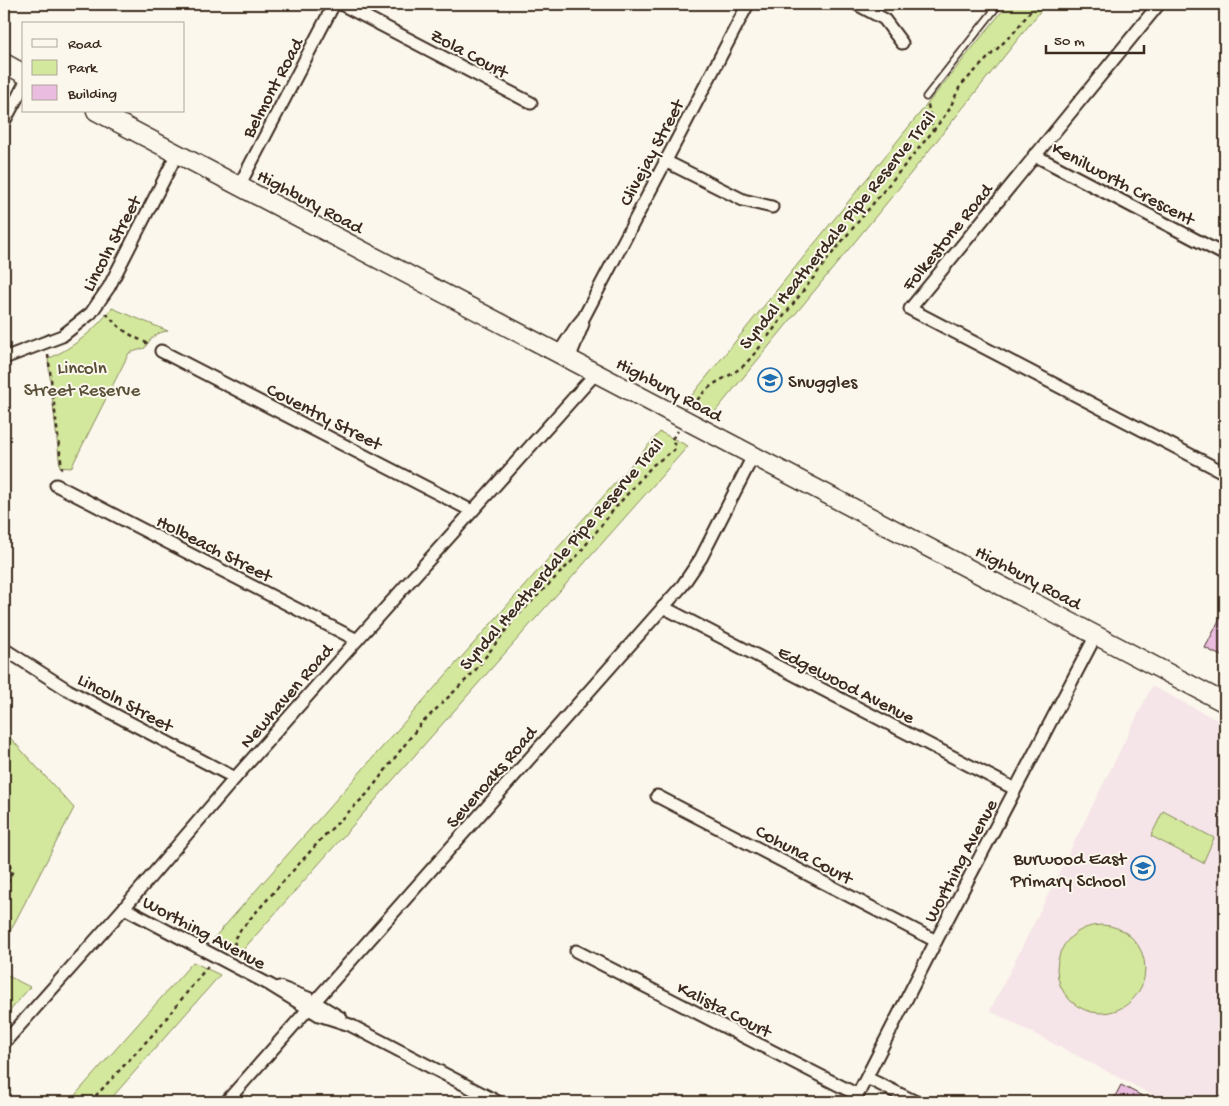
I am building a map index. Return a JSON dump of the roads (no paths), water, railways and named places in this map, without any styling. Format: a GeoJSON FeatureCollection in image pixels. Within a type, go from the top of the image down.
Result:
{"type":"FeatureCollection","features":[{"type":"Feature","properties":{"kind":"main road"},"geometry":{"type":"LineString","coordinates":[[4,63],[22,73]]}},
{"type":"Feature","properties":{"kind":"main road","name":"Highbury Road"},"geometry":{"type":"LineString","coordinates":[[98,112],[1225,703]]}},
{"type":"Feature","properties":{"kind":"street","name":"Zola Court"},"geometry":{"type":"LineString","coordinates":[[320,4],[335,6],[531,103]]}},
{"type":"Feature","properties":{"kind":"street","name":"Clivejay Street"},"geometry":{"type":"LineString","coordinates":[[564,357],[581,331],[584,317],[748,4]]}},
{"type":"Feature","properties":{"kind":"street"},"geometry":{"type":"LineString","coordinates":[[856,4],[884,19],[902,43]]}},
{"type":"Feature","properties":{"kind":"street","name":"Folkestone Road"},"geometry":{"type":"LineString","coordinates":[[1158,4],[910,309],[1225,472]]}},
{"type":"Feature","properties":{"kind":"street","name":"Belmont Road"},"geometry":{"type":"LineString","coordinates":[[239,186],[335,6]]}},
{"type":"Feature","properties":{"kind":"street"},"geometry":{"type":"LineString","coordinates":[[4,122],[22,89]]}},
{"type":"Feature","properties":{"kind":"street","name":"Lincoln Street"},"geometry":{"type":"LineString","coordinates":[[4,358],[62,336],[91,313],[109,287],[177,154]]}},
{"type":"Feature","properties":{"kind":"street","name":"Kenilworth Crescent"},"geometry":{"type":"LineString","coordinates":[[1034,155],[1225,255]]}},
{"type":"Feature","properties":{"kind":"street"},"geometry":{"type":"LineString","coordinates":[[665,161],[743,200],[772,207]]}},
{"type":"Feature","properties":{"kind":"street","name":"Coventry Street"},"geometry":{"type":"LineString","coordinates":[[161,351],[472,511]]}},
{"type":"Feature","properties":{"kind":"street","name":"Newhaven Road"},"geometry":{"type":"LineString","coordinates":[[4,1043],[124,908],[235,778],[596,373]]}},
{"type":"Feature","properties":{"kind":"street","name":"Sevenoaks Road"},"geometry":{"type":"LineString","coordinates":[[226,1102],[682,586],[701,558],[753,456]]}},
{"type":"Feature","properties":{"kind":"street","name":"Holbeach Street"},"geometry":{"type":"LineString","coordinates":[[56,485],[357,640]]}},
{"type":"Feature","properties":{"kind":"street","name":"Edgewood Avenue"},"geometry":{"type":"LineString","coordinates":[[662,607],[1015,789]]}},
{"type":"Feature","properties":{"kind":"street","name":"Worthing Avenue"},"geometry":{"type":"LineString","coordinates":[[856,1099],[936,941],[1096,635]]}},
{"type":"Feature","properties":{"kind":"street","name":"Lincoln Street"},"geometry":{"type":"LineString","coordinates":[[4,649],[68,690],[235,778]]}},
{"type":"Feature","properties":{"kind":"street","name":"Cohuna Court"},"geometry":{"type":"LineString","coordinates":[[658,796],[936,941]]}},
{"type":"Feature","properties":{"kind":"street","name":"Worthing Avenue"},"geometry":{"type":"LineString","coordinates":[[124,908],[270,985],[311,1005],[336,1014],[350,1025],[498,1102]]}},
{"type":"Feature","properties":{"kind":"street","name":"Kalista Court"},"geometry":{"type":"LineString","coordinates":[[576,951],[856,1099]]}},
{"type":"Feature","properties":{"kind":"street"},"geometry":{"type":"LineString","coordinates":[[867,1078],[916,1102]]}},
{"type":"Feature","properties":{"kind":"lane"},"geometry":{"type":"LineString","coordinates":[[926,97],[999,4]]}},
{"type":"Feature","properties":{"kind":"place","name":"Snuggles"},"geometry":{"type":"Point","coordinates":[770,380]}},
{"type":"Feature","properties":{"kind":"place","name":"Burwood East Primary School"},"geometry":{"type":"Point","coordinates":[1143,868]}},
{"type":"Feature","properties":{"kind":"park label","name":"Lincoln Street Reserve"},"geometry":{"type":"Point","coordinates":[82,377]}}]}
